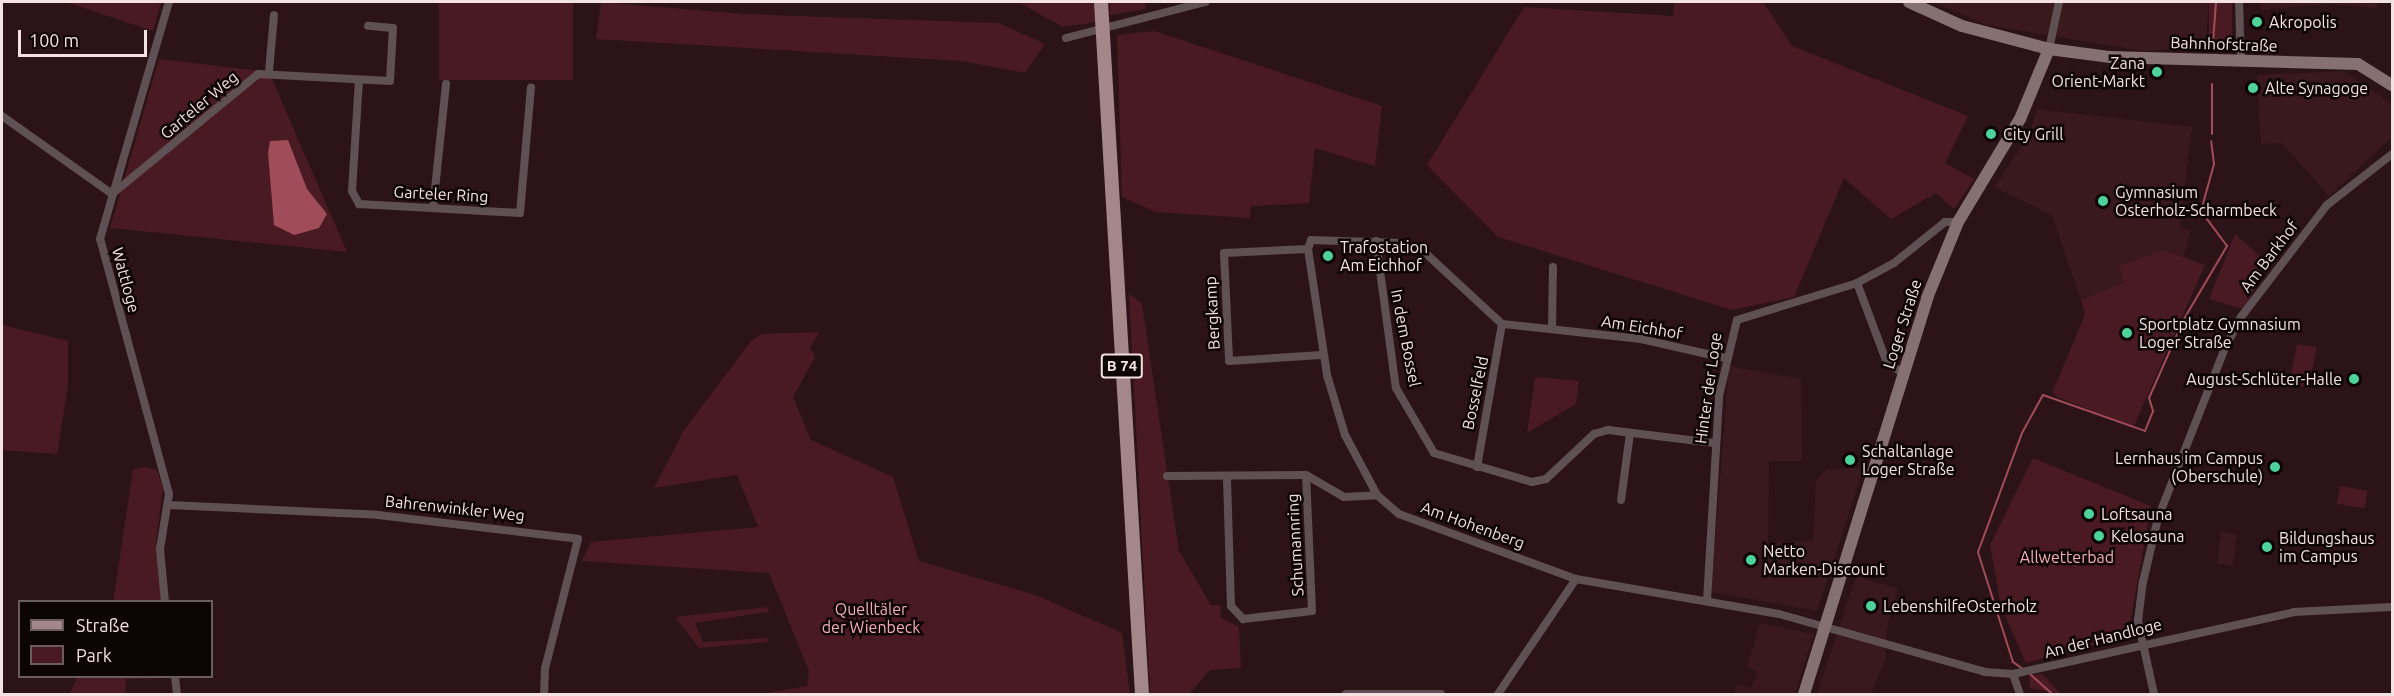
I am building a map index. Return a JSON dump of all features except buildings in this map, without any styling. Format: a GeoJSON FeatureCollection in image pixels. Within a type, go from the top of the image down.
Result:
{"type":"FeatureCollection","features":[{"type":"Feature","properties":{"kind":"main road","name":"B 74"},"geometry":{"type":"LineString","coordinates":[[1102,8],[1142,694]]}},
{"type":"Feature","properties":{"kind":"street","name":"Wattloge"},"geometry":{"type":"LineString","coordinates":[[169,2],[112,194],[102,250],[169,505]]}},
{"type":"Feature","properties":{"kind":"street"},"geometry":{"type":"LineString","coordinates":[[1066,38],[1205,2]]}},
{"type":"Feature","properties":{"kind":"street","name":"Bahnhofstraße"},"geometry":{"type":"LineString","coordinates":[[1909,2],[1962,26],[2049,49],[2241,62],[2358,64],[2392,85]]}},
{"type":"Feature","properties":{"kind":"street"},"geometry":{"type":"LineString","coordinates":[[2049,49],[2059,2]]}},
{"type":"Feature","properties":{"kind":"street"},"geometry":{"type":"LineString","coordinates":[[2239,2],[2241,62]]}},
{"type":"Feature","properties":{"kind":"street"},"geometry":{"type":"LineString","coordinates":[[274,15],[269,72],[390,81],[393,28],[368,26]]}},
{"type":"Feature","properties":{"kind":"street","name":"Loger Straße"},"geometry":{"type":"LineString","coordinates":[[1804,694],[1903,373],[1958,222],[2024,111],[2049,49]]}},
{"type":"Feature","properties":{"kind":"street","name":"Garteler Weg"},"geometry":{"type":"LineString","coordinates":[[112,194],[258,74],[269,72]]}},
{"type":"Feature","properties":{"kind":"street","name":"Garteler Ring"},"geometry":{"type":"LineString","coordinates":[[359,80],[352,191],[359,204],[520,213],[531,87]]}},
{"type":"Feature","properties":{"kind":"street"},"geometry":{"type":"LineString","coordinates":[[433,208],[446,84]]}},
{"type":"Feature","properties":{"kind":"street"},"geometry":{"type":"LineString","coordinates":[[2,116],[112,194]]}},
{"type":"Feature","properties":{"kind":"street","name":"Am Barkhof"},"geometry":{"type":"LineString","coordinates":[[2154,694],[2138,621],[2143,582],[2158,518],[2241,317],[2327,205],[2392,154]]}},
{"type":"Feature","properties":{"kind":"street","name":"Hinter der Loge"},"geometry":{"type":"LineString","coordinates":[[1707,601],[1714,443],[1725,358],[1737,320],[1857,283],[1894,263],[1945,222],[1958,222]]}},
{"type":"Feature","properties":{"kind":"street"},"geometry":{"type":"LineString","coordinates":[[1310,245],[1376,241],[1422,250],[1502,324]]}},
{"type":"Feature","properties":{"kind":"street","name":"In dem Bossel"},"geometry":{"type":"LineString","coordinates":[[1376,241],[1396,388],[1434,453],[1532,482],[1546,479],[1594,434],[1630,433],[1714,443]]}},
{"type":"Feature","properties":{"kind":"street","name":"Am Hohenberg"},"geometry":{"type":"LineString","coordinates":[[1310,245],[1322,355],[1345,435],[1377,495],[1399,514],[1576,579],[1707,601],[1826,625]]}},
{"type":"Feature","properties":{"kind":"street","name":"Bergkamp"},"geometry":{"type":"LineString","coordinates":[[1310,245],[1224,254],[1229,362],[1322,355]]}},
{"type":"Feature","properties":{"kind":"street"},"geometry":{"type":"LineString","coordinates":[[1552,330],[1553,267]]}},
{"type":"Feature","properties":{"kind":"street"},"geometry":{"type":"LineString","coordinates":[[1857,283],[1887,363],[1903,373]]}},
{"type":"Feature","properties":{"kind":"street","name":"Am Eichhof"},"geometry":{"type":"LineString","coordinates":[[1502,324],[1641,339],[1725,358]]}},
{"type":"Feature","properties":{"kind":"street","name":"Bosselfeld"},"geometry":{"type":"LineString","coordinates":[[1477,467],[1502,324]]}},
{"type":"Feature","properties":{"kind":"street"},"geometry":{"type":"LineString","coordinates":[[1621,500],[1630,433]]}},
{"type":"Feature","properties":{"kind":"street","name":"Schumannring"},"geometry":{"type":"LineString","coordinates":[[1167,476],[1227,479],[1306,476],[1344,497],[1377,495]]}},
{"type":"Feature","properties":{"kind":"street","name":"Schumannring"},"geometry":{"type":"LineString","coordinates":[[1227,479],[1232,606],[1243,619],[1312,610],[1306,476]]}},
{"type":"Feature","properties":{"kind":"street"},"geometry":{"type":"LineString","coordinates":[[165,600],[160,549],[169,505]]}},
{"type":"Feature","properties":{"kind":"street","name":"Bahrenwinkler Weg"},"geometry":{"type":"LineString","coordinates":[[169,505],[378,515],[578,539],[545,668],[544,694]]}},
{"type":"Feature","properties":{"kind":"street"},"geometry":{"type":"LineString","coordinates":[[1498,694],[1576,579]]}},
{"type":"Feature","properties":{"kind":"street","name":"An der Handloge"},"geometry":{"type":"LineString","coordinates":[[1826,625],[1985,672],[2016,674],[2143,642],[2294,612],[2392,607]]}},
{"type":"Feature","properties":{"kind":"street"},"geometry":{"type":"LineString","coordinates":[[2016,674],[2020,694]]}},
{"type":"Feature","properties":{"kind":"street"},"geometry":{"type":"LineString","coordinates":[[175,678],[177,694]]}},
{"type":"Feature","properties":{"kind":"street"},"geometry":{"type":"LineString","coordinates":[[1346,694],[1441,694]]}},
{"type":"Feature","properties":{"kind":"shaded area"},"geometry":{"type":"Polygon","coordinates":[[[1933,2],[2209,2],[2205,47],[2142,51],[1987,25],[1933,2]]]}},
{"type":"Feature","properties":{"kind":"shaded area"},"geometry":{"type":"Polygon","coordinates":[[[2260,2],[2377,2],[2377,8],[2326,4],[2261,10],[2260,2]]]}},
{"type":"Feature","properties":{"kind":"shaded area"},"geometry":{"type":"Polygon","coordinates":[[[2343,71],[2392,104],[2392,137],[2329,196],[2282,143],[2261,144],[2257,75],[2343,71]]]}},
{"type":"Feature","properties":{"kind":"shaded area","name":"Gymnasium Osterholz-Scharmbeck"},"geometry":{"type":"Polygon","coordinates":[[[2038,109],[2192,127],[2180,226],[2191,231],[2183,257],[2164,250],[2119,267],[2123,283],[2081,300],[2052,215],[1994,187],[2027,138],[2038,109]]]}},
{"type":"Feature","properties":{"kind":"shaded area"},"geometry":{"type":"Polygon","coordinates":[[[288,140],[307,189],[327,214],[319,228],[294,235],[274,225],[268,153],[270,141],[288,140]]]}},
{"type":"Feature","properties":{"kind":"shaded area"},"geometry":{"type":"Polygon","coordinates":[[[1729,366],[1801,379],[1802,461],[1769,461],[1768,542],[1813,541],[1816,480],[1826,470],[1864,467],[1817,611],[1711,592],[1729,366]]]}},
{"type":"Feature","properties":{"kind":"shaded area"},"geometry":{"type":"Polygon","coordinates":[[[2221,532],[2237,534],[2233,566],[2217,564],[2221,532]]]}},
{"type":"Feature","properties":{"kind":"shaded area"},"geometry":{"type":"Polygon","coordinates":[[[1856,576],[1898,589],[1886,631],[1886,657],[1871,694],[1817,694],[1856,576]]]}},
{"type":"Feature","properties":{"kind":"shaded area"},"geometry":{"type":"Polygon","coordinates":[[[1760,623],[1814,634],[1795,694],[1733,694],[1737,684],[1752,688],[1757,671],[1747,667],[1760,623]]]}},
{"type":"Feature","properties":{"kind":"green space"},"geometry":{"type":"Polygon","coordinates":[[[66,2],[161,2],[153,31],[66,2]]]}},
{"type":"Feature","properties":{"kind":"green space"},"geometry":{"type":"Polygon","coordinates":[[[439,2],[573,2],[573,80],[439,80],[439,2]]]}},
{"type":"Feature","properties":{"kind":"green space"},"geometry":{"type":"Polygon","coordinates":[[[601,2],[744,14],[999,23],[1045,44],[1025,73],[962,61],[596,39],[601,2]]]}},
{"type":"Feature","properties":{"kind":"green space"},"geometry":{"type":"Polygon","coordinates":[[[1018,2],[1095,2],[1096,22],[1063,27],[1018,2]]]}},
{"type":"Feature","properties":{"kind":"green space"},"geometry":{"type":"Polygon","coordinates":[[[1110,2],[1145,2],[1145,9],[1110,15],[1110,2]]]}},
{"type":"Feature","properties":{"kind":"green space"},"geometry":{"type":"Polygon","coordinates":[[[1674,2],[1763,2],[1792,46],[1968,116],[1945,163],[1974,179],[1954,209],[1936,193],[1891,219],[1844,178],[1794,297],[1732,310],[1498,237],[1427,165],[1524,7],[1673,16],[1674,2]]]}},
{"type":"Feature","properties":{"kind":"green space"},"geometry":{"type":"Polygon","coordinates":[[[2209,2],[2232,2],[2232,47],[2209,47],[2209,2]]]}},
{"type":"Feature","properties":{"kind":"green space"},"geometry":{"type":"Polygon","coordinates":[[[1154,31],[1382,106],[1375,166],[1315,148],[1309,203],[1251,206],[1250,218],[1156,212],[1122,197],[1117,35],[1154,31]]]}},
{"type":"Feature","properties":{"kind":"green space"},"geometry":{"type":"Polygon","coordinates":[[[159,59],[269,72],[347,252],[110,228],[159,59]]]}},
{"type":"Feature","properties":{"kind":"green space"},"geometry":{"type":"Polygon","coordinates":[[[2235,234],[2259,255],[2253,292],[2243,309],[2209,299],[2235,234]]]}},
{"type":"Feature","properties":{"kind":"green space","name":"Sportplatz Gymnasium Loger Straße"},"geometry":{"type":"Polygon","coordinates":[[[2164,250],[2205,265],[2133,428],[2052,393],[2085,315],[2081,300],[2123,283],[2119,266],[2164,250]]]}},
{"type":"Feature","properties":{"kind":"green space"},"geometry":{"type":"Polygon","coordinates":[[[1129,293],[1142,304],[1179,551],[1211,605],[1220,605],[1221,618],[1239,627],[1241,668],[1210,670],[1189,694],[1150,694],[1129,293]]]}},
{"type":"Feature","properties":{"kind":"green space"},"geometry":{"type":"Polygon","coordinates":[[[2,325],[68,341],[68,387],[57,454],[2,450],[2,325]]]}},
{"type":"Feature","properties":{"kind":"green space","name":"Quelltäler der Wienbeck"},"geometry":{"type":"Polygon","coordinates":[[[819,332],[810,348],[815,357],[793,397],[811,440],[893,477],[919,561],[1038,596],[1122,633],[1130,694],[761,694],[807,686],[809,671],[769,573],[582,561],[591,542],[758,527],[737,475],[654,488],[684,430],[752,340],[762,334],[819,332]]]}},
{"type":"Feature","properties":{"kind":"green space"},"geometry":{"type":"Polygon","coordinates":[[[2297,344],[2317,348],[2309,388],[2289,384],[2297,344]]]}},
{"type":"Feature","properties":{"kind":"green space"},"geometry":{"type":"Polygon","coordinates":[[[1535,377],[1579,381],[1576,404],[1527,433],[1535,377]]]}},
{"type":"Feature","properties":{"kind":"green space","name":"Allwetterbad"},"geometry":{"type":"Polygon","coordinates":[[[2033,458],[2151,506],[2128,635],[2026,663],[2001,607],[1990,545],[2033,458]]]}},
{"type":"Feature","properties":{"kind":"green space"},"geometry":{"type":"Polygon","coordinates":[[[145,467],[157,470],[163,489],[156,541],[164,600],[113,600],[133,470],[145,467]]]}},
{"type":"Feature","properties":{"kind":"green space"},"geometry":{"type":"Polygon","coordinates":[[[2340,486],[2368,491],[2364,509],[2337,504],[2340,486]]]}},
{"type":"Feature","properties":{"kind":"green space"},"geometry":{"type":"Polygon","coordinates":[[[769,607],[768,612],[695,623],[703,642],[767,638],[768,642],[699,648],[675,617],[769,607]]]}},
{"type":"Feature","properties":{"kind":"green space"},"geometry":{"type":"Polygon","coordinates":[[[2042,674],[2061,694],[2030,688],[2029,676],[2042,674]]]}},
{"type":"Feature","properties":{"kind":"green space"},"geometry":{"type":"Polygon","coordinates":[[[77,678],[171,678],[126,679],[125,694],[69,694],[77,678]]]}},
{"type":"Feature","properties":{"kind":"waterway"},"geometry":{"type":"LineString","coordinates":[[2213,43],[2216,2]]}},
{"type":"Feature","properties":{"kind":"waterway"},"geometry":{"type":"LineString","coordinates":[[2212,84],[2212,134]]}},
{"type":"Feature","properties":{"kind":"waterway"},"geometry":{"type":"LineString","coordinates":[[2023,669],[2013,662],[1978,552],[2022,433],[2043,395],[2145,431],[2153,411],[2149,398],[2184,319],[2227,246],[2201,211],[2214,164],[2211,141]]}},
{"type":"Feature","properties":{"kind":"waterway"},"geometry":{"type":"LineString","coordinates":[[2030,674],[2052,694]]}},
{"type":"Feature","properties":{"kind":"place","name":"Akropolis"},"geometry":{"type":"Point","coordinates":[2257,22]}},
{"type":"Feature","properties":{"kind":"place","name":"Zana Orient-Markt"},"geometry":{"type":"Point","coordinates":[2157,72]}},
{"type":"Feature","properties":{"kind":"place","name":"Alte Synagoge"},"geometry":{"type":"Point","coordinates":[2253,88]}},
{"type":"Feature","properties":{"kind":"place","name":"City Grill"},"geometry":{"type":"Point","coordinates":[1991,134]}},
{"type":"Feature","properties":{"kind":"place","name":"Gymnasium Osterholz-Scharmbeck"},"geometry":{"type":"Point","coordinates":[2103,201]}},
{"type":"Feature","properties":{"kind":"place","name":"Trafostation Am Eichhof"},"geometry":{"type":"Point","coordinates":[1328,256]}},
{"type":"Feature","properties":{"kind":"place","name":"Sportplatz Gymnasium Loger Straße"},"geometry":{"type":"Point","coordinates":[2127,333]}},
{"type":"Feature","properties":{"kind":"place","name":"August-Schlüter-Halle"},"geometry":{"type":"Point","coordinates":[2354,379]}},
{"type":"Feature","properties":{"kind":"place","name":"Schaltanlage Loger Straße"},"geometry":{"type":"Point","coordinates":[1850,460]}},
{"type":"Feature","properties":{"kind":"place","name":"Lernhaus im Campus (Oberschule)"},"geometry":{"type":"Point","coordinates":[2275,467]}},
{"type":"Feature","properties":{"kind":"place","name":"Loftsauna"},"geometry":{"type":"Point","coordinates":[2089,514]}},
{"type":"Feature","properties":{"kind":"place","name":"Kelosauna"},"geometry":{"type":"Point","coordinates":[2099,536]}},
{"type":"Feature","properties":{"kind":"place","name":"Bildungshaus im Campus"},"geometry":{"type":"Point","coordinates":[2267,547]}},
{"type":"Feature","properties":{"kind":"place","name":"Netto Marken-Discount"},"geometry":{"type":"Point","coordinates":[1751,560]}},
{"type":"Feature","properties":{"kind":"place","name":"LebenshilfeOsterholz"},"geometry":{"type":"Point","coordinates":[1871,606]}}]}
